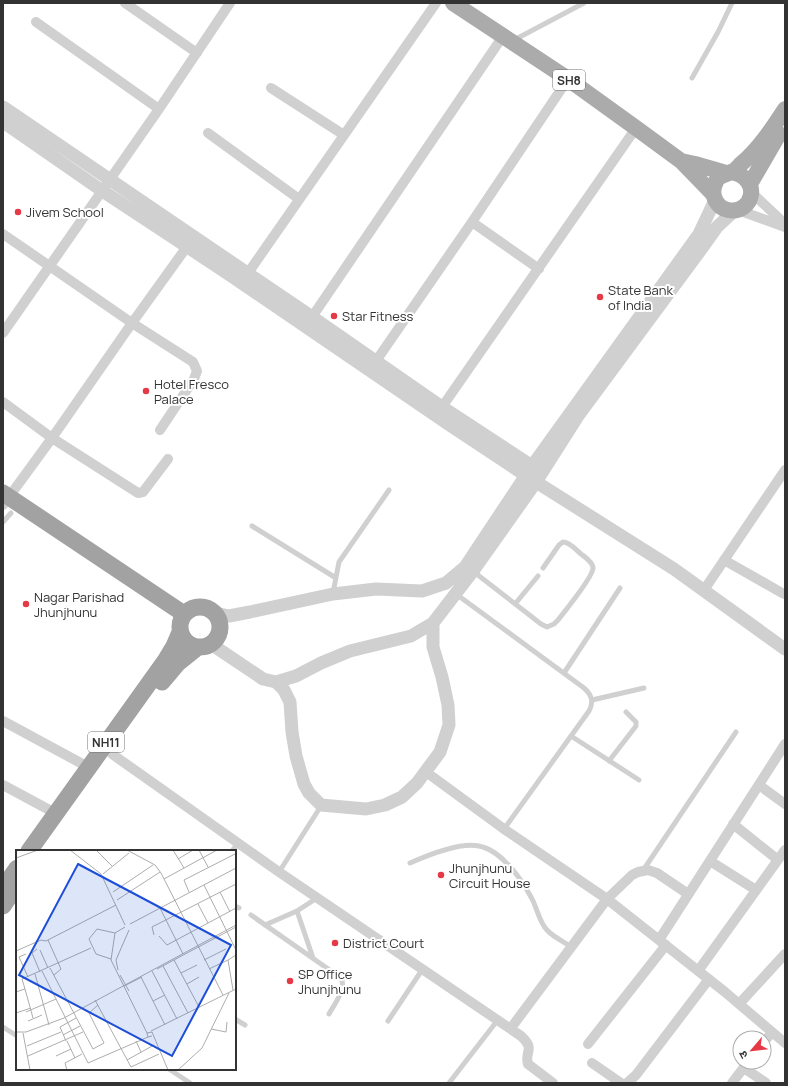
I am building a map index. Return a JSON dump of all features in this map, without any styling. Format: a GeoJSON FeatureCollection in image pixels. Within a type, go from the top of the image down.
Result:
{"type":"FeatureCollection","features":[{"type":"Feature","properties":{"kind":"highway"},"geometry":{"type":"LineString","coordinates":[[5,506],[181,623],[187,643],[205,646]]}},
{"type":"Feature","properties":{"kind":"highway"},"geometry":{"type":"LineString","coordinates":[[181,623],[188,610],[198,606],[203,606],[215,613]]}},
{"type":"Feature","properties":{"kind":"highway","name":"NH11"},"geometry":{"type":"LineString","coordinates":[[42,850],[170,672],[184,658],[218,637],[220,623],[215,613]]}},
{"type":"Feature","properties":{"kind":"highway","name":"NH11"},"geometry":{"type":"LineString","coordinates":[[30,850],[165,661],[174,646],[181,623]]}},
{"type":"Feature","properties":{"kind":"highway"},"geometry":{"type":"LineString","coordinates":[[3,888],[16,869]]}},
{"type":"Feature","properties":{"kind":"highway"},"geometry":{"type":"LineString","coordinates":[[3,906],[16,886]]}},
{"type":"Feature","properties":{"kind":"main road","name":"SH8"},"geometry":{"type":"LineString","coordinates":[[453,3],[568,80],[636,128],[681,161],[714,197],[720,206],[726,210],[736,210]]}},
{"type":"Feature","properties":{"kind":"main road"},"geometry":{"type":"LineString","coordinates":[[714,197],[715,183],[718,179],[729,173],[757,150],[785,109]]}},
{"type":"Feature","properties":{"kind":"main road"},"geometry":{"type":"LineString","coordinates":[[736,210],[748,203],[750,188],[783,130]]}},
{"type":"Feature","properties":{"kind":"main road","name":"SH8"},"geometry":{"type":"LineString","coordinates":[[681,161],[729,173],[739,174],[746,178],[750,188]]}},
{"type":"Feature","properties":{"kind":"street"},"geometry":{"type":"LineString","coordinates":[[125,3],[197,53]]}},
{"type":"Feature","properties":{"kind":"street"},"geometry":{"type":"LineString","coordinates":[[3,333],[230,3]]}},
{"type":"Feature","properties":{"kind":"street"},"geometry":{"type":"LineString","coordinates":[[248,273],[436,3]]}},
{"type":"Feature","properties":{"kind":"street"},"geometry":{"type":"LineString","coordinates":[[36,22],[159,108]]}},
{"type":"Feature","properties":{"kind":"street"},"geometry":{"type":"LineString","coordinates":[[312,317],[507,39]]}},
{"type":"Feature","properties":{"kind":"street"},"geometry":{"type":"LineString","coordinates":[[376,361],[568,80]]}},
{"type":"Feature","properties":{"kind":"street"},"geometry":{"type":"LineString","coordinates":[[271,88],[344,135]]}},
{"type":"Feature","properties":{"kind":"street"},"geometry":{"type":"LineString","coordinates":[[3,107],[109,179],[268,301],[448,424],[534,474]]}},
{"type":"Feature","properties":{"kind":"street"},"geometry":{"type":"LineString","coordinates":[[3,122],[101,190],[190,242],[248,273],[442,407],[534,474],[674,568],[785,649]]}},
{"type":"Feature","properties":{"kind":"street"},"geometry":{"type":"LineString","coordinates":[[442,407],[636,128]]}},
{"type":"Feature","properties":{"kind":"street"},"geometry":{"type":"LineString","coordinates":[[208,133],[299,199]]}},
{"type":"Feature","properties":{"kind":"street"},"geometry":{"type":"LineString","coordinates":[[750,188],[785,225]]}},
{"type":"Feature","properties":{"kind":"street"},"geometry":{"type":"LineString","coordinates":[[205,646],[263,679],[276,682],[296,676],[321,663],[350,651],[411,636],[433,624],[473,571],[534,474],[699,234],[714,197]]}},
{"type":"Feature","properties":{"kind":"street"},"geometry":{"type":"LineString","coordinates":[[215,613],[229,616],[333,594],[376,589],[422,592],[446,583],[465,566],[578,416],[717,227],[736,210],[785,225]]}},
{"type":"Feature","properties":{"kind":"street"},"geometry":{"type":"LineString","coordinates":[[472,222],[539,269]]}},
{"type":"Feature","properties":{"kind":"street"},"geometry":{"type":"LineString","coordinates":[[3,234],[132,323],[190,359],[197,368],[194,378],[160,430]]}},
{"type":"Feature","properties":{"kind":"street"},"geometry":{"type":"LineString","coordinates":[[5,506],[190,242]]}},
{"type":"Feature","properties":{"kind":"street"},"geometry":{"type":"LineString","coordinates":[[3,402],[52,438],[138,493],[143,492],[168,458]]}},
{"type":"Feature","properties":{"kind":"street"},"geometry":{"type":"LineString","coordinates":[[704,590],[785,470]]}},
{"type":"Feature","properties":{"kind":"street"},"geometry":{"type":"LineString","coordinates":[[724,560],[785,594]]}},
{"type":"Feature","properties":{"kind":"street"},"geometry":{"type":"LineString","coordinates":[[276,682],[284,690],[290,702],[292,732],[296,756],[304,784],[309,793],[321,805],[366,809],[385,805],[402,797],[426,772],[440,752],[449,725],[448,705],[433,646],[433,624]]}},
{"type":"Feature","properties":{"kind":"street"},"geometry":{"type":"LineString","coordinates":[[3,721],[88,767]]}},
{"type":"Feature","properties":{"kind":"street"},"geometry":{"type":"LineString","coordinates":[[588,1044],[663,943],[688,894],[785,744]]}},
{"type":"Feature","properties":{"kind":"street"},"geometry":{"type":"LineString","coordinates":[[112,754],[235,847],[279,872],[497,1021],[511,1028],[528,1044],[528,1064],[547,1081]]}},
{"type":"Feature","properties":{"kind":"street"},"geometry":{"type":"LineString","coordinates":[[426,772],[504,829],[607,899],[698,970],[770,1030]]}},
{"type":"Feature","properties":{"kind":"street"},"geometry":{"type":"LineString","coordinates":[[759,785],[785,804]]}},
{"type":"Feature","properties":{"kind":"street"},"geometry":{"type":"LineString","coordinates":[[3,786],[55,813]]}},
{"type":"Feature","properties":{"kind":"street"},"geometry":{"type":"LineString","coordinates":[[733,824],[778,860]]}},
{"type":"Feature","properties":{"kind":"street"},"geometry":{"type":"LineString","coordinates":[[698,970],[785,850]]}},
{"type":"Feature","properties":{"kind":"street"},"geometry":{"type":"LineString","coordinates":[[710,861],[756,890]]}},
{"type":"Feature","properties":{"kind":"street"},"geometry":{"type":"LineString","coordinates":[[511,1028],[607,899],[632,875],[643,870],[657,873],[688,894]]}},
{"type":"Feature","properties":{"kind":"street"},"geometry":{"type":"LineString","coordinates":[[739,1004],[785,954]]}},
{"type":"Feature","properties":{"kind":"street"},"geometry":{"type":"LineString","coordinates":[[627,1083],[636,1076],[709,979]]}},
{"type":"Feature","properties":{"kind":"street"},"geometry":{"type":"LineString","coordinates":[[772,1032],[785,1043]]}},
{"type":"Feature","properties":{"kind":"street"},"geometry":{"type":"LineString","coordinates":[[592,1063],[621,1083]]}},
{"type":"Feature","properties":{"kind":"street"},"geometry":{"type":"LineString","coordinates":[[732,1083],[742,1070]]}},
{"type":"Feature","properties":{"kind":"street"},"geometry":{"type":"LineString","coordinates":[[752,1070],[766,1083]]}},
{"type":"Feature","properties":{"kind":"lane"},"geometry":{"type":"LineString","coordinates":[[507,39],[584,3]]}},
{"type":"Feature","properties":{"kind":"lane"},"geometry":{"type":"LineString","coordinates":[[692,78],[718,32],[732,3]]}},
{"type":"Feature","properties":{"kind":"lane"},"geometry":{"type":"LineString","coordinates":[[333,594],[339,562],[389,490]]}},
{"type":"Feature","properties":{"kind":"lane"},"geometry":{"type":"LineString","coordinates":[[252,526],[336,578]]}},
{"type":"Feature","properties":{"kind":"lane"},"geometry":{"type":"LineString","coordinates":[[473,571],[541,624],[547,627],[558,620],[584,586],[593,569],[593,566],[569,544],[564,542],[560,545],[543,568]]}},
{"type":"Feature","properties":{"kind":"lane"},"geometry":{"type":"LineString","coordinates":[[515,604],[538,576]]}},
{"type":"Feature","properties":{"kind":"lane"},"geometry":{"type":"LineString","coordinates":[[564,673],[620,588]]}},
{"type":"Feature","properties":{"kind":"lane"},"geometry":{"type":"LineString","coordinates":[[456,594],[584,688],[589,692],[592,700],[589,711],[504,829]]}},
{"type":"Feature","properties":{"kind":"lane"},"geometry":{"type":"LineString","coordinates":[[592,700],[644,688]]}},
{"type":"Feature","properties":{"kind":"lane"},"geometry":{"type":"LineString","coordinates":[[609,761],[636,726],[636,722],[626,712]]}},
{"type":"Feature","properties":{"kind":"lane"},"geometry":{"type":"LineString","coordinates":[[643,870],[736,732]]}},
{"type":"Feature","properties":{"kind":"lane"},"geometry":{"type":"LineString","coordinates":[[571,736],[639,780]]}},
{"type":"Feature","properties":{"kind":"lane"},"geometry":{"type":"LineString","coordinates":[[279,872],[321,805]]}},
{"type":"Feature","properties":{"kind":"lane"},"geometry":{"type":"LineString","coordinates":[[410,863],[462,846],[473,845],[484,847],[513,870],[532,898],[547,930],[572,947]]}},
{"type":"Feature","properties":{"kind":"lane"},"geometry":{"type":"LineString","coordinates":[[265,925],[297,911],[317,898]]}},
{"type":"Feature","properties":{"kind":"lane"},"geometry":{"type":"LineString","coordinates":[[297,911],[313,958]]}},
{"type":"Feature","properties":{"kind":"lane"},"geometry":{"type":"LineString","coordinates":[[251,915],[341,978],[343,983],[342,988],[329,1014]]}},
{"type":"Feature","properties":{"kind":"lane"},"geometry":{"type":"LineString","coordinates":[[388,1021],[422,970]]}},
{"type":"Feature","properties":{"kind":"lane"},"geometry":{"type":"LineString","coordinates":[[236,1020],[245,1025]]}},
{"type":"Feature","properties":{"kind":"lane"},"geometry":{"type":"LineString","coordinates":[[449,1083],[497,1021]]}},
{"type":"Feature","properties":{"kind":"lane"},"geometry":{"type":"LineString","coordinates":[[3,1027],[16,1035]]}},
{"type":"Feature","properties":{"kind":"lane"},"geometry":{"type":"LineString","coordinates":[[170,1070],[190,1083]]}},
{"type":"Feature","properties":{"kind":"place","name":"Jivem School"},"geometry":{"type":"Point","coordinates":[18,212]}},
{"type":"Feature","properties":{"kind":"place","name":"State Bank of India"},"geometry":{"type":"Point","coordinates":[600,297]}},
{"type":"Feature","properties":{"kind":"place","name":"Star Fitness"},"geometry":{"type":"Point","coordinates":[334,316]}},
{"type":"Feature","properties":{"kind":"place","name":"Hotel Fresco Palace"},"geometry":{"type":"Point","coordinates":[146,391]}},
{"type":"Feature","properties":{"kind":"place","name":"Nagar Parishad Jhunjhunu"},"geometry":{"type":"Point","coordinates":[26,604]}},
{"type":"Feature","properties":{"kind":"place","name":"Jhunjhunu Circuit House"},"geometry":{"type":"Point","coordinates":[441,875]}},
{"type":"Feature","properties":{"kind":"place","name":"District Court"},"geometry":{"type":"Point","coordinates":[335,943]}},
{"type":"Feature","properties":{"kind":"place","name":"SP Office Jhunjhunu"},"geometry":{"type":"Point","coordinates":[290,981]}}]}
